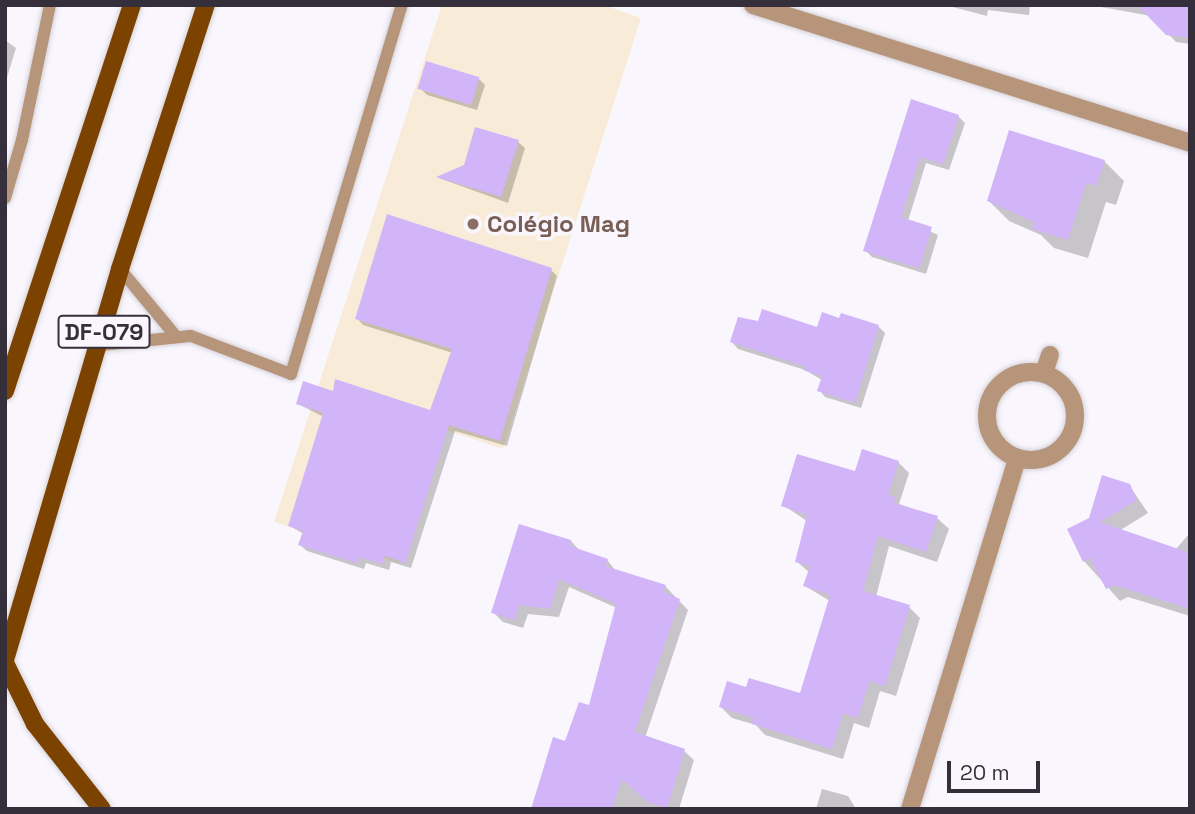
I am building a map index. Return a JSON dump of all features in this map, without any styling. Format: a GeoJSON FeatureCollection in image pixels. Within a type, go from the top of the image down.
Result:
{"type":"FeatureCollection","features":[{"type":"Feature","properties":{"kind":"main road","name":"DF-079"},"geometry":{"type":"LineString","coordinates":[[5,391],[132,5]]}},
{"type":"Feature","properties":{"kind":"main road","name":"DF-079"},"geometry":{"type":"LineString","coordinates":[[5,662],[101,345],[120,269],[206,5]]}},
{"type":"Feature","properties":{"kind":"main road"},"geometry":{"type":"LineString","coordinates":[[5,662],[35,724],[102,809]]}},
{"type":"Feature","properties":{"kind":"street"},"geometry":{"type":"LineString","coordinates":[[753,5],[1190,143]]}},
{"type":"Feature","properties":{"kind":"street"},"geometry":{"type":"LineString","coordinates":[[1044,373],[1050,355]]}},
{"type":"Feature","properties":{"kind":"street"},"geometry":{"type":"LineString","coordinates":[[1030,371],[1044,373],[1056,379],[1073,402],[1073,429],[1067,442],[1045,458],[1017,458],[995,442],[986,416],[988,402],[1004,380],[1030,371]]}},
{"type":"Feature","properties":{"kind":"street"},"geometry":{"type":"LineString","coordinates":[[910,809],[1017,458]]}},
{"type":"Feature","properties":{"kind":"lane"},"geometry":{"type":"LineString","coordinates":[[5,198],[23,140],[50,5]]}},
{"type":"Feature","properties":{"kind":"lane"},"geometry":{"type":"LineString","coordinates":[[101,345],[174,334],[191,336],[291,374],[401,5]]}},
{"type":"Feature","properties":{"kind":"lane"},"geometry":{"type":"LineString","coordinates":[[120,269],[174,334]]}},
{"type":"Feature","properties":{"kind":"shaded area","name":"Colégio Mag"},"geometry":{"type":"Polygon","coordinates":[[[442,5],[604,5],[641,18],[503,449],[446,430],[399,563],[274,522],[442,5]]]}},
{"type":"Feature","properties":{"kind":"building"},"geometry":{"type":"Polygon","coordinates":[[[1137,5],[1190,5],[1190,38],[1166,35],[1137,5]]]}},
{"type":"Feature","properties":{"kind":"building"},"geometry":{"type":"Polygon","coordinates":[[[426,61],[480,77],[471,105],[418,89],[426,61]]]}},
{"type":"Feature","properties":{"kind":"building"},"geometry":{"type":"Polygon","coordinates":[[[911,99],[959,115],[943,164],[920,157],[901,217],[932,227],[919,268],[863,251],[911,99]]]}},
{"type":"Feature","properties":{"kind":"building"},"geometry":{"type":"Polygon","coordinates":[[[475,127],[519,140],[501,197],[436,177],[464,165],[475,127]]]}},
{"type":"Feature","properties":{"kind":"building"},"geometry":{"type":"Polygon","coordinates":[[[1009,130],[1105,160],[1096,186],[1086,183],[1068,240],[1032,229],[1034,222],[987,201],[1009,130]]]}},
{"type":"Feature","properties":{"kind":"building"},"geometry":{"type":"Polygon","coordinates":[[[387,214],[552,268],[500,441],[449,425],[405,563],[385,556],[382,564],[359,557],[357,563],[298,545],[303,531],[288,526],[323,413],[296,404],[303,381],[333,391],[335,379],[430,410],[452,349],[355,319],[387,214]]]}},
{"type":"Feature","properties":{"kind":"building"},"geometry":{"type":"Polygon","coordinates":[[[762,309],[817,327],[822,312],[839,318],[841,313],[879,325],[855,403],[817,391],[822,376],[803,370],[806,367],[730,342],[738,317],[758,321],[762,309]]]}},
{"type":"Feature","properties":{"kind":"building"},"geometry":{"type":"Polygon","coordinates":[[[862,449],[899,461],[888,495],[895,497],[894,503],[938,516],[926,552],[878,536],[863,591],[910,605],[885,686],[869,681],[858,718],[843,713],[832,749],[752,724],[753,718],[719,707],[727,681],[746,687],[749,678],[800,693],[830,595],[803,586],[810,566],[795,562],[807,515],[781,506],[797,454],[855,471],[862,449]]]}},
{"type":"Feature","properties":{"kind":"building"},"geometry":{"type":"Polygon","coordinates":[[[1102,475],[1130,484],[1137,500],[1100,522],[1190,553],[1190,609],[1114,585],[1106,589],[1090,558],[1083,562],[1067,529],[1089,518],[1102,475]]]}},
{"type":"Feature","properties":{"kind":"building"},"geometry":{"type":"Polygon","coordinates":[[[519,524],[571,540],[570,546],[608,559],[605,566],[666,585],[663,592],[680,599],[635,732],[685,749],[667,808],[649,803],[622,779],[612,809],[531,809],[553,737],[565,741],[579,702],[589,705],[616,604],[559,579],[550,609],[519,605],[514,620],[491,613],[519,524]]]}},
{"type":"Feature","properties":{"kind":"place","name":"Colégio Mag"},"geometry":{"type":"Point","coordinates":[473,224]}}]}
